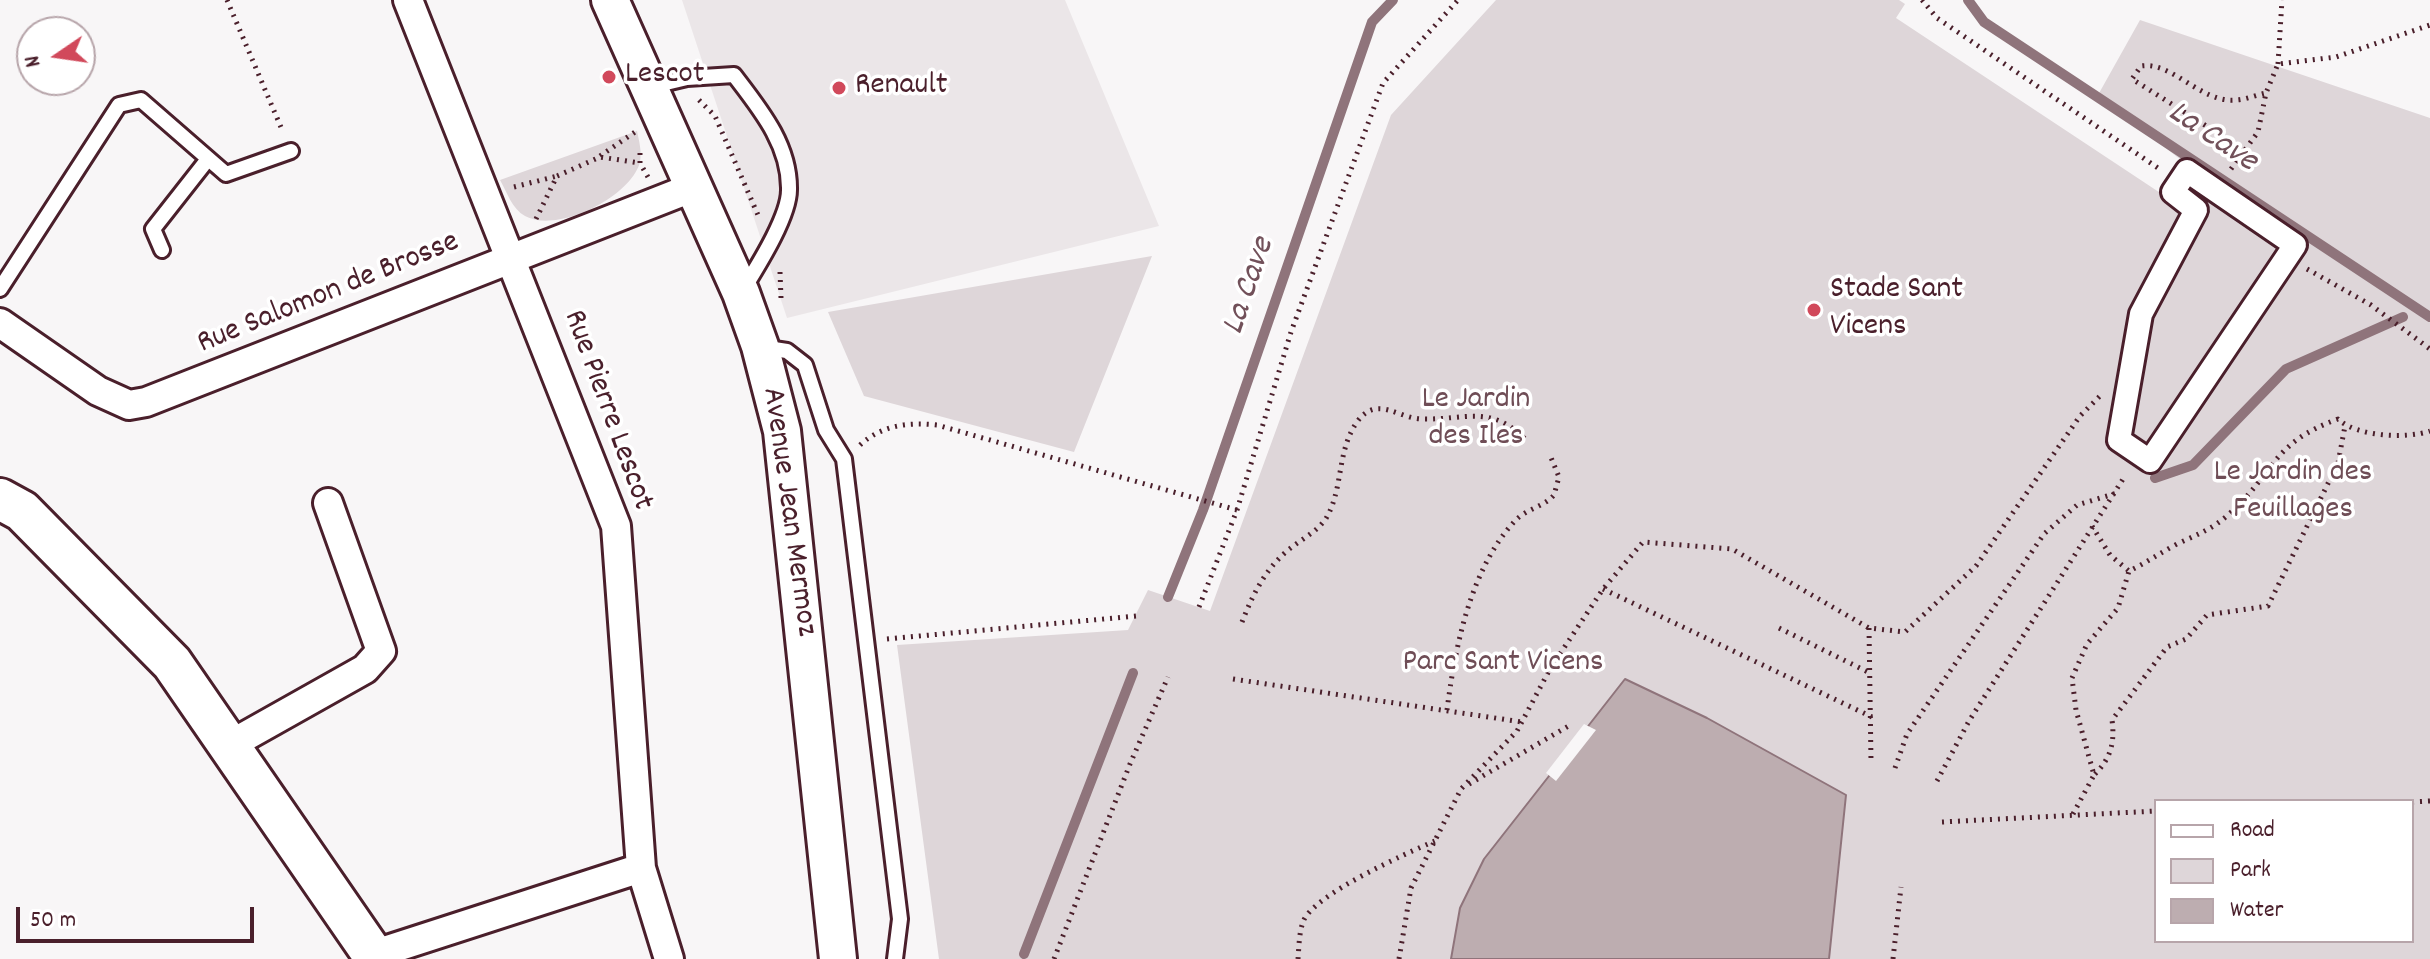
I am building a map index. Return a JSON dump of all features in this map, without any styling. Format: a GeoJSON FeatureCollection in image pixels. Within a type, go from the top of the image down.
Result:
{"type":"FeatureCollection","features":[{"type":"Feature","properties":{"kind":"main road"},"geometry":{"type":"LineString","coordinates":[[0,499],[22,511],[172,663],[374,957]]}},
{"type":"Feature","properties":{"kind":"street","name":"Rue Pierre Lescot"},"geometry":{"type":"LineString","coordinates":[[408,0],[513,259],[616,526],[641,868],[669,959]]}},
{"type":"Feature","properties":{"kind":"street","name":"Avenue Jean Mermoz"},"geometry":{"type":"LineString","coordinates":[[610,0],[741,293],[760,346],[782,431],[838,959]]}},
{"type":"Feature","properties":{"kind":"street"},"geometry":{"type":"LineString","coordinates":[[2187,171],[2295,245],[2150,461],[2119,440],[2141,314],[2196,210],[2173,192],[2179,182],[2187,171]]}},
{"type":"Feature","properties":{"kind":"street","name":"Rue Salomon de Brosse"},"geometry":{"type":"LineString","coordinates":[[0,323],[98,391],[129,405],[184,389],[694,187]]}},
{"type":"Feature","properties":{"kind":"street"},"geometry":{"type":"LineString","coordinates":[[228,746],[365,669],[381,651],[328,503]]}},
{"type":"Feature","properties":{"kind":"street"},"geometry":{"type":"LineString","coordinates":[[374,957],[641,868]]}},
{"type":"Feature","properties":{"kind":"lane"},"geometry":{"type":"LineString","coordinates":[[649,87],[687,78],[734,75],[764,114],[779,142],[790,191],[770,245],[741,293]]}},
{"type":"Feature","properties":{"kind":"lane"},"geometry":{"type":"LineString","coordinates":[[0,289],[119,105],[141,100],[226,174],[291,151]]}},
{"type":"Feature","properties":{"kind":"lane"},"geometry":{"type":"LineString","coordinates":[[162,250],[153,229],[208,159]]}},
{"type":"Feature","properties":{"kind":"lane"},"geometry":{"type":"LineString","coordinates":[[760,346],[787,351],[805,365],[826,430],[844,459],[900,919],[895,959]]}},
{"type":"Feature","properties":{"kind":"path"},"geometry":{"type":"LineString","coordinates":[[227,0],[291,151]]}},
{"type":"Feature","properties":{"kind":"path"},"geometry":{"type":"LineString","coordinates":[[1199,607],[1237,510],[1291,332],[1383,83],[1458,0]]}},
{"type":"Feature","properties":{"kind":"path"},"geometry":{"type":"LineString","coordinates":[[1922,0],[1937,18],[2179,182]]}},
{"type":"Feature","properties":{"kind":"path"},"geometry":{"type":"LineString","coordinates":[[2232,168],[2258,132],[2266,93],[2278,64],[2282,0]]}},
{"type":"Feature","properties":{"kind":"path"},"geometry":{"type":"LineString","coordinates":[[2278,64],[2336,57],[2430,25]]}},
{"type":"Feature","properties":{"kind":"path"},"geometry":{"type":"LineString","coordinates":[[2246,151],[2132,79],[2141,66],[2152,64],[2197,90],[2233,101],[2266,93]]}},
{"type":"Feature","properties":{"kind":"path"},"geometry":{"type":"LineString","coordinates":[[505,189],[557,176],[600,157],[637,131]]}},
{"type":"Feature","properties":{"kind":"path"},"geometry":{"type":"LineString","coordinates":[[600,157],[640,163]]}},
{"type":"Feature","properties":{"kind":"path"},"geometry":{"type":"LineString","coordinates":[[536,220],[557,176]]}},
{"type":"Feature","properties":{"kind":"path"},"geometry":{"type":"LineString","coordinates":[[2286,257],[2390,318],[2430,349]]}},
{"type":"Feature","properties":{"kind":"path"},"geometry":{"type":"LineString","coordinates":[[1399,959],[1411,888],[1461,789],[1522,722],[1550,669],[1603,589],[1643,542],[1732,549],[1869,628],[1905,632],[1964,579],[2080,416],[2096,399],[2128,384]]}},
{"type":"Feature","properties":{"kind":"path"},"geometry":{"type":"LineString","coordinates":[[1242,622],[1261,579],[1289,549],[1324,521],[1332,507],[1344,447],[1359,419],[1382,407],[1419,419],[1466,414],[1493,418],[1525,439]]}},
{"type":"Feature","properties":{"kind":"path"},"geometry":{"type":"LineString","coordinates":[[2094,775],[2076,710],[2072,678],[2087,644],[2110,622],[2118,608],[2129,571],[2176,545],[2201,536],[2231,513],[2282,450],[2302,433],[2338,419],[2345,426],[2391,437],[2413,437],[2430,431]]}},
{"type":"Feature","properties":{"kind":"path"},"geometry":{"type":"LineString","coordinates":[[844,459],[874,432],[916,423],[937,425],[1237,510]]}},
{"type":"Feature","properties":{"kind":"path"},"geometry":{"type":"LineString","coordinates":[[2073,814],[2094,775],[2106,762],[2114,737],[2112,720],[2167,647],[2186,639],[2207,615],[2268,606],[2338,463],[2345,426]]}},
{"type":"Feature","properties":{"kind":"path"},"geometry":{"type":"LineString","coordinates":[[1937,781],[1969,721],[2092,526],[2118,493],[2136,452]]}},
{"type":"Feature","properties":{"kind":"path"},"geometry":{"type":"LineString","coordinates":[[1447,710],[1464,626],[1487,564],[1513,522],[1554,495],[1559,477],[1550,455]]}},
{"type":"Feature","properties":{"kind":"path"},"geometry":{"type":"LineString","coordinates":[[1895,768],[1907,734],[2044,534],[2077,505],[2118,493]]}},
{"type":"Feature","properties":{"kind":"path"},"geometry":{"type":"LineString","coordinates":[[2092,526],[2110,555],[2129,571]]}},
{"type":"Feature","properties":{"kind":"path"},"geometry":{"type":"LineString","coordinates":[[1603,589],[1872,717]]}},
{"type":"Feature","properties":{"kind":"path"},"geometry":{"type":"LineString","coordinates":[[866,641],[1136,616]]}},
{"type":"Feature","properties":{"kind":"path"},"geometry":{"type":"LineString","coordinates":[[1779,628],[1870,673]]}},
{"type":"Feature","properties":{"kind":"path"},"geometry":{"type":"LineString","coordinates":[[1869,628],[1871,761]]}},
{"type":"Feature","properties":{"kind":"path"},"geometry":{"type":"LineString","coordinates":[[1054,959],[1130,764],[1168,677]]}},
{"type":"Feature","properties":{"kind":"path"},"geometry":{"type":"LineString","coordinates":[[1233,679],[1522,722]]}},
{"type":"Feature","properties":{"kind":"path"},"geometry":{"type":"LineString","coordinates":[[1461,789],[1572,724]]}},
{"type":"Feature","properties":{"kind":"path"},"geometry":{"type":"LineString","coordinates":[[1942,822],[2154,811]]}},
{"type":"Feature","properties":{"kind":"path"},"geometry":{"type":"LineString","coordinates":[[1298,959],[1303,921],[1312,908],[1357,879],[1435,841]]}},
{"type":"Feature","properties":{"kind":"path"},"geometry":{"type":"LineString","coordinates":[[1893,959],[1901,887]]}},
{"type":"Feature","properties":{"kind":"shaded area"},"geometry":{"type":"Polygon","coordinates":[[[682,0],[1065,0],[1159,226],[787,318],[682,0]]]}},
{"type":"Feature","properties":{"kind":"green space","name":"Parc Sant Vicens"},"geometry":{"type":"Polygon","coordinates":[[[1496,0],[1899,0],[1905,4],[1896,18],[2183,208],[2204,178],[2098,95],[2140,20],[2430,118],[2430,959],[939,959],[897,645],[1128,630],[1148,590],[1210,611],[1391,115],[1496,0]]]}},
{"type":"Feature","properties":{"kind":"green space"},"geometry":{"type":"Polygon","coordinates":[[[637,131],[641,158],[634,175],[608,199],[573,216],[539,220],[525,216],[513,205],[500,180],[637,131]]]}},
{"type":"Feature","properties":{"kind":"green space"},"geometry":{"type":"Polygon","coordinates":[[[1152,256],[1074,452],[864,396],[828,312],[1152,256]]]}},
{"type":"Feature","properties":{"kind":"water"},"geometry":{"type":"Polygon","coordinates":[[[1625,679],[1707,718],[1846,795],[1829,959],[1451,959],[1460,908],[1484,859],[1625,679]]]}},
{"type":"Feature","properties":{"kind":"pier"},"geometry":{"type":"Polygon","coordinates":[[[1584,724],[1596,730],[1556,781],[1546,773],[1584,724]]]}},
{"type":"Feature","properties":{"kind":"waterway","name":"La Cave"},"geometry":{"type":"LineString","coordinates":[[1168,597],[1203,510],[1372,22],[1393,0]]}},
{"type":"Feature","properties":{"kind":"waterway","name":"La Cave"},"geometry":{"type":"LineString","coordinates":[[1968,0],[1984,22],[2430,317]]}},
{"type":"Feature","properties":{"kind":"waterway"},"geometry":{"type":"LineString","coordinates":[[2155,478],[2193,465],[2286,369],[2403,317]]}},
{"type":"Feature","properties":{"kind":"waterway","name":"La Cave"},"geometry":{"type":"LineString","coordinates":[[1024,954],[1133,673]]}},
{"type":"Feature","properties":{"kind":"place","name":"Lescot"},"geometry":{"type":"Point","coordinates":[609,77]}},
{"type":"Feature","properties":{"kind":"place","name":"Renault"},"geometry":{"type":"Point","coordinates":[839,88]}},
{"type":"Feature","properties":{"kind":"place","name":"Stade Sant Vicens"},"geometry":{"type":"Point","coordinates":[1814,310]}},
{"type":"Feature","properties":{"kind":"park label","name":"Le Jardin des Iles"},"geometry":{"type":"Point","coordinates":[1476,420]}},
{"type":"Feature","properties":{"kind":"park label","name":"Le Jardin des Feuillages"},"geometry":{"type":"Point","coordinates":[2293,494]}}]}
